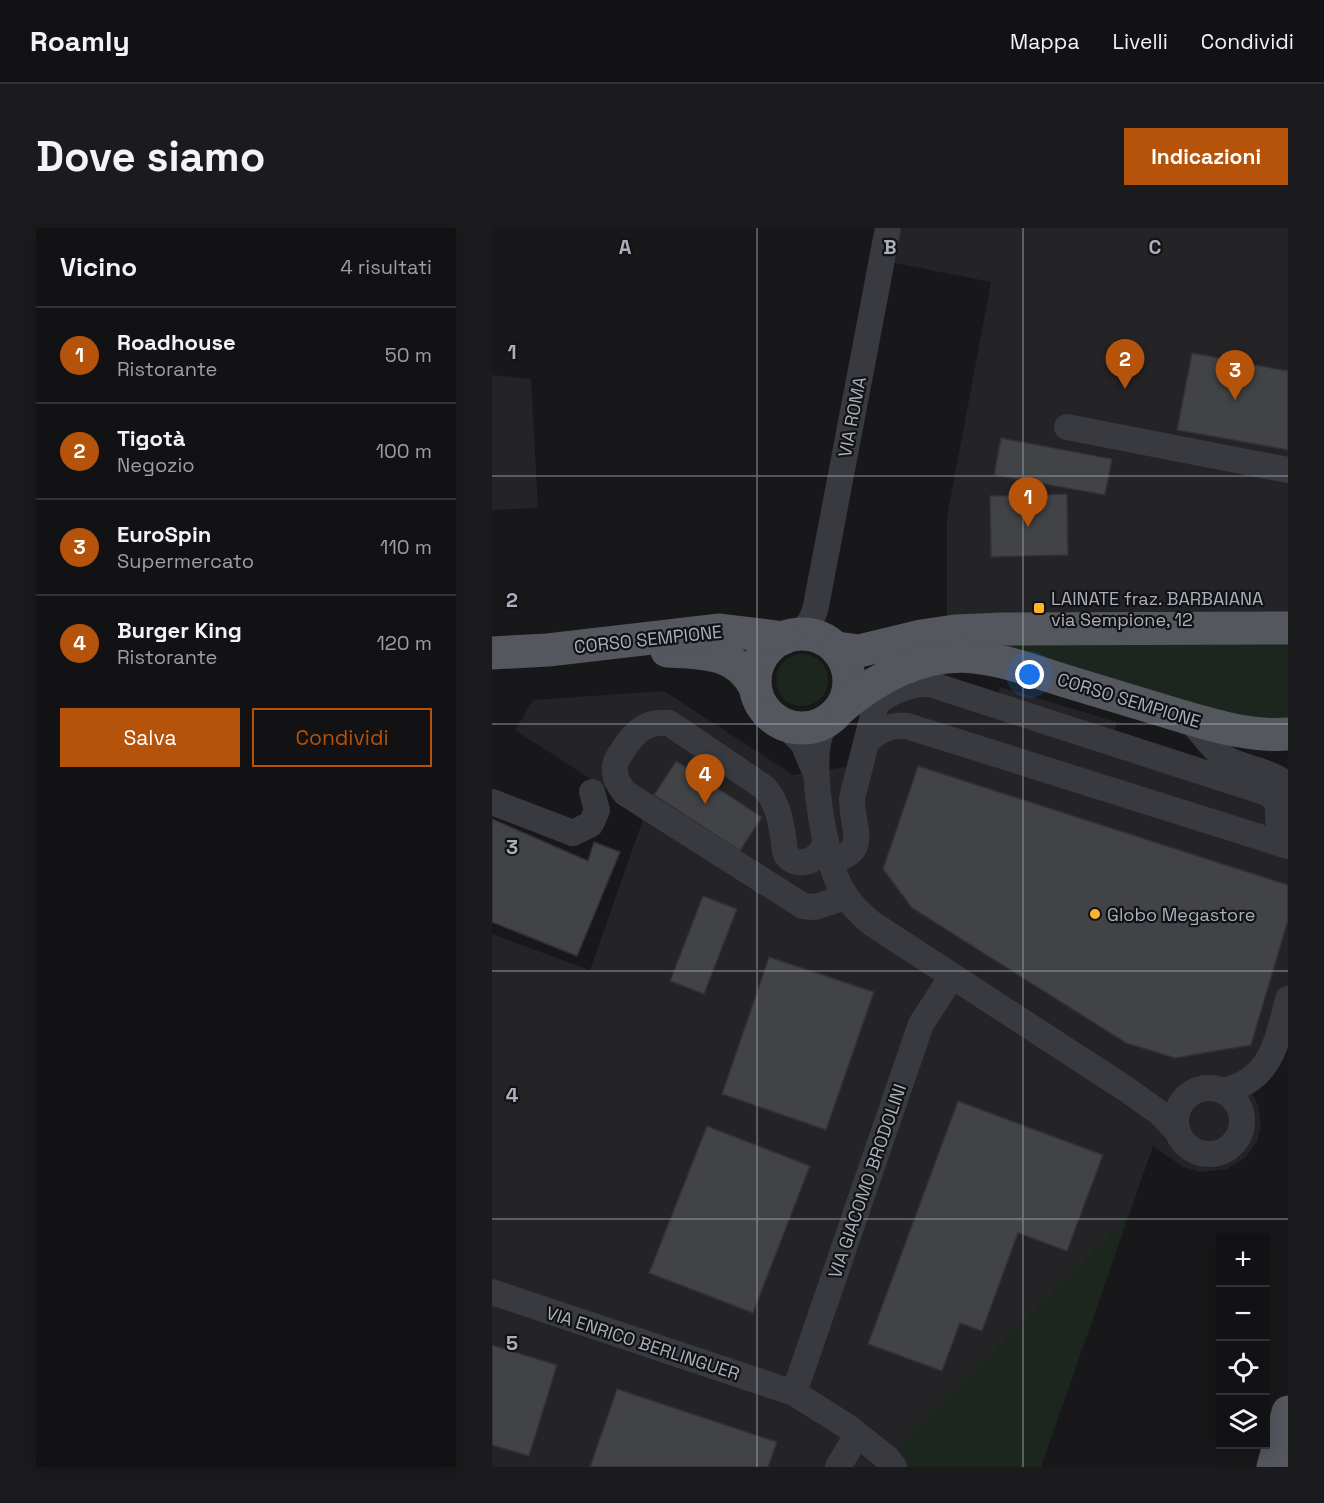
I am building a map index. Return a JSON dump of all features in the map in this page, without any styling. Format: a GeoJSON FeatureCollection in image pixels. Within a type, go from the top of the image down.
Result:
{"type":"FeatureCollection","features":[{"type":"Feature","properties":{"kind":"main road"},"geometry":{"type":"LineString","coordinates":[[830,643],[846,662],[850,677],[848,693],[835,714],[815,727],[800,728],[785,725],[772,717],[762,706],[755,687],[755,677],[758,663],[766,650],[788,636],[808,634],[859,651],[921,636],[955,631],[1288,628]]}},
{"type":"Feature","properties":{"kind":"main road","name":"CORSO SEMPIONE"},"geometry":{"type":"LineString","coordinates":[[492,653],[548,650],[720,630],[788,636]]}},
{"type":"Feature","properties":{"kind":"main road","name":"CORSO SEMPIONE"},"geometry":{"type":"LineString","coordinates":[[548,650],[711,654],[722,657],[743,669],[755,687]]}},
{"type":"Feature","properties":{"kind":"main road","name":"CORSO SEMPIONE"},"geometry":{"type":"LineString","coordinates":[[835,714],[873,684],[899,670],[931,660],[973,657],[1036,672],[1188,718],[1279,739]]}},
{"type":"Feature","properties":{"kind":"main road"},"geometry":{"type":"LineString","coordinates":[[1273,1467],[1288,1412]]}},
{"type":"Feature","properties":{"kind":"street","name":"VIA ROMA"},"geometry":{"type":"LineString","coordinates":[[816,606],[888,228]]}},
{"type":"Feature","properties":{"kind":"street"},"geometry":{"type":"LineString","coordinates":[[1067,428],[1288,470]]}},
{"type":"Feature","properties":{"kind":"street"},"geometry":{"type":"LineString","coordinates":[[788,636],[802,631],[810,624],[816,606]]}},
{"type":"Feature","properties":{"kind":"street"},"geometry":{"type":"LineString","coordinates":[[816,606],[817,626],[830,643]]}},
{"type":"Feature","properties":{"kind":"street"},"geometry":{"type":"LineString","coordinates":[[846,897],[815,907],[803,906],[625,794],[616,781],[614,766],[620,753],[643,726],[657,722],[669,723],[765,788],[775,801],[786,854],[791,860],[800,863],[828,850],[847,854],[852,851],[857,842],[852,798],[876,704],[885,697],[911,687],[930,684],[1267,793],[1273,796],[1279,804],[1283,830],[1267,829],[1252,835]]}},
{"type":"Feature","properties":{"kind":"street"},"geometry":{"type":"LineString","coordinates":[[911,687],[904,692],[898,703],[898,715],[911,728]]}},
{"type":"Feature","properties":{"kind":"street"},"geometry":{"type":"LineString","coordinates":[[816,775],[820,736],[835,714]]}},
{"type":"Feature","properties":{"kind":"street"},"geometry":{"type":"LineString","coordinates":[[1188,718],[1220,754],[1231,761],[1288,784]]}},
{"type":"Feature","properties":{"kind":"street"},"geometry":{"type":"LineString","coordinates":[[785,725],[803,743],[813,763],[828,850],[841,889],[854,908],[871,923],[1161,1114],[1190,1149],[1201,1154],[1213,1154],[1224,1151],[1239,1136],[1242,1126],[1239,1105],[1223,1090],[1202,1088],[1178,1097],[1158,1100],[1126,1089]]}},
{"type":"Feature","properties":{"kind":"street"},"geometry":{"type":"LineString","coordinates":[[867,742],[877,734],[901,725],[1288,846]]}},
{"type":"Feature","properties":{"kind":"street"},"geometry":{"type":"LineString","coordinates":[[492,802],[573,833],[591,824],[597,810],[592,792]]}},
{"type":"Feature","properties":{"kind":"street"},"geometry":{"type":"LineString","coordinates":[[744,869],[753,870],[771,861],[778,852],[783,838]]}},
{"type":"Feature","properties":{"kind":"street","name":"VIA GIACOMO BRODOLINI"},"geometry":{"type":"LineString","coordinates":[[794,1393],[921,1024],[952,976]]}},
{"type":"Feature","properties":{"kind":"street"},"geometry":{"type":"LineString","coordinates":[[1223,1090],[1246,1083],[1267,1063],[1276,1043],[1288,999]]}},
{"type":"Feature","properties":{"kind":"street"},"geometry":{"type":"LineString","coordinates":[[1177,1131],[1178,1108],[1192,1092]]}},
{"type":"Feature","properties":{"kind":"street","name":"VIA ENRICO BERLINGUER"},"geometry":{"type":"LineString","coordinates":[[492,1292],[794,1393],[857,1435],[888,1459],[894,1467]]}},
{"type":"Feature","properties":{"kind":"street"},"geometry":{"type":"LineString","coordinates":[[838,1467],[857,1435]]}},
{"type":"Feature","properties":{"kind":"shaded area"},"geometry":{"type":"Polygon","coordinates":[[[901,228],[1288,228],[1288,613],[947,617],[947,517],[991,282],[895,263],[901,228]]]}},
{"type":"Feature","properties":{"kind":"shaded area"},"geometry":{"type":"Polygon","coordinates":[[[492,375],[531,379],[538,508],[492,510],[492,375]]]}},
{"type":"Feature","properties":{"kind":"shaded area"},"geometry":{"type":"Polygon","coordinates":[[[1007,638],[1288,642],[1288,723],[1247,721],[1009,648],[1007,638]]]}},
{"type":"Feature","properties":{"kind":"shaded area"},"geometry":{"type":"Polygon","coordinates":[[[802,654],[812,656],[820,662],[826,670],[828,680],[826,690],[820,698],[812,704],[802,706],[792,704],[784,698],[778,690],[776,680],[778,670],[784,662],[792,656],[802,654]]]}},
{"type":"Feature","properties":{"kind":"shaded area"},"geometry":{"type":"Polygon","coordinates":[[[1000,687],[1117,722],[1114,732],[1274,786],[1288,774],[1288,1029],[1251,1091],[1258,1105],[1261,1124],[1257,1142],[1245,1158],[1227,1169],[1201,1172],[1183,1167],[1153,1146],[1129,1215],[897,1450],[910,1467],[492,1467],[492,934],[590,970],[645,814],[515,730],[533,700],[664,691],[793,775],[846,767],[865,712],[875,697],[997,696],[1000,687]]]}},
{"type":"Feature","properties":{"kind":"shaded area"},"geometry":{"type":"Polygon","coordinates":[[[1129,1215],[1041,1467],[910,1467],[896,1450],[1129,1215]]]}},
{"type":"Feature","properties":{"kind":"building"},"geometry":{"type":"Polygon","coordinates":[[[1192,353],[1288,371],[1288,450],[1177,430],[1192,353]]]}},
{"type":"Feature","properties":{"kind":"building"},"geometry":{"type":"Polygon","coordinates":[[[1001,438],[1112,459],[1105,495],[994,475],[1001,438]]]}},
{"type":"Feature","properties":{"kind":"building"},"geometry":{"type":"Polygon","coordinates":[[[1067,494],[1068,555],[991,557],[990,496],[1067,494]]]}},
{"type":"Feature","properties":{"kind":"building"},"geometry":{"type":"Polygon","coordinates":[[[676,761],[762,817],[740,851],[654,795],[676,761]]]}},
{"type":"Feature","properties":{"kind":"building"},"geometry":{"type":"Polygon","coordinates":[[[918,766],[1288,885],[1288,920],[1251,1045],[1175,1058],[1126,1043],[912,908],[883,869],[918,766]]]}},
{"type":"Feature","properties":{"kind":"building"},"geometry":{"type":"Polygon","coordinates":[[[492,819],[588,861],[594,842],[620,852],[577,956],[492,922],[492,819]]]}},
{"type":"Feature","properties":{"kind":"building"},"geometry":{"type":"Polygon","coordinates":[[[703,896],[737,909],[704,994],[670,981],[703,896]]]}},
{"type":"Feature","properties":{"kind":"building"},"geometry":{"type":"Polygon","coordinates":[[[769,957],[874,992],[826,1130],[722,1094],[769,957]]]}},
{"type":"Feature","properties":{"kind":"building"},"geometry":{"type":"Polygon","coordinates":[[[958,1101],[1103,1155],[1067,1251],[1018,1233],[982,1331],[960,1323],[942,1371],[868,1344],[958,1101]]]}},
{"type":"Feature","properties":{"kind":"building"},"geometry":{"type":"Polygon","coordinates":[[[707,1126],[810,1166],[753,1313],[649,1273],[707,1126]]]}},
{"type":"Feature","properties":{"kind":"building"},"geometry":{"type":"Polygon","coordinates":[[[492,1345],[557,1365],[529,1456],[492,1445],[492,1345]]]}},
{"type":"Feature","properties":{"kind":"building"},"geometry":{"type":"Polygon","coordinates":[[[617,1389],[777,1442],[768,1467],[590,1467],[617,1389]]]}},
{"type":"Feature","properties":{"kind":"place","name":"Tigotà"},"geometry":{"type":"Point","coordinates":[1125,389]}},
{"type":"Feature","properties":{"kind":"place","name":"EuroSpin"},"geometry":{"type":"Point","coordinates":[1235,400]}},
{"type":"Feature","properties":{"kind":"place","name":"Roadhouse"},"geometry":{"type":"Point","coordinates":[1028,527]}},
{"type":"Feature","properties":{"kind":"place","name":"LAINATE fraz. BARBAIANA via Sempione, 12"},"geometry":{"type":"Point","coordinates":[1039,608]}},
{"type":"Feature","properties":{"kind":"place","name":"Burger King"},"geometry":{"type":"Point","coordinates":[705,804]}},
{"type":"Feature","properties":{"kind":"place","name":"Globo Megastore"},"geometry":{"type":"Point","coordinates":[1095,914]}}]}
